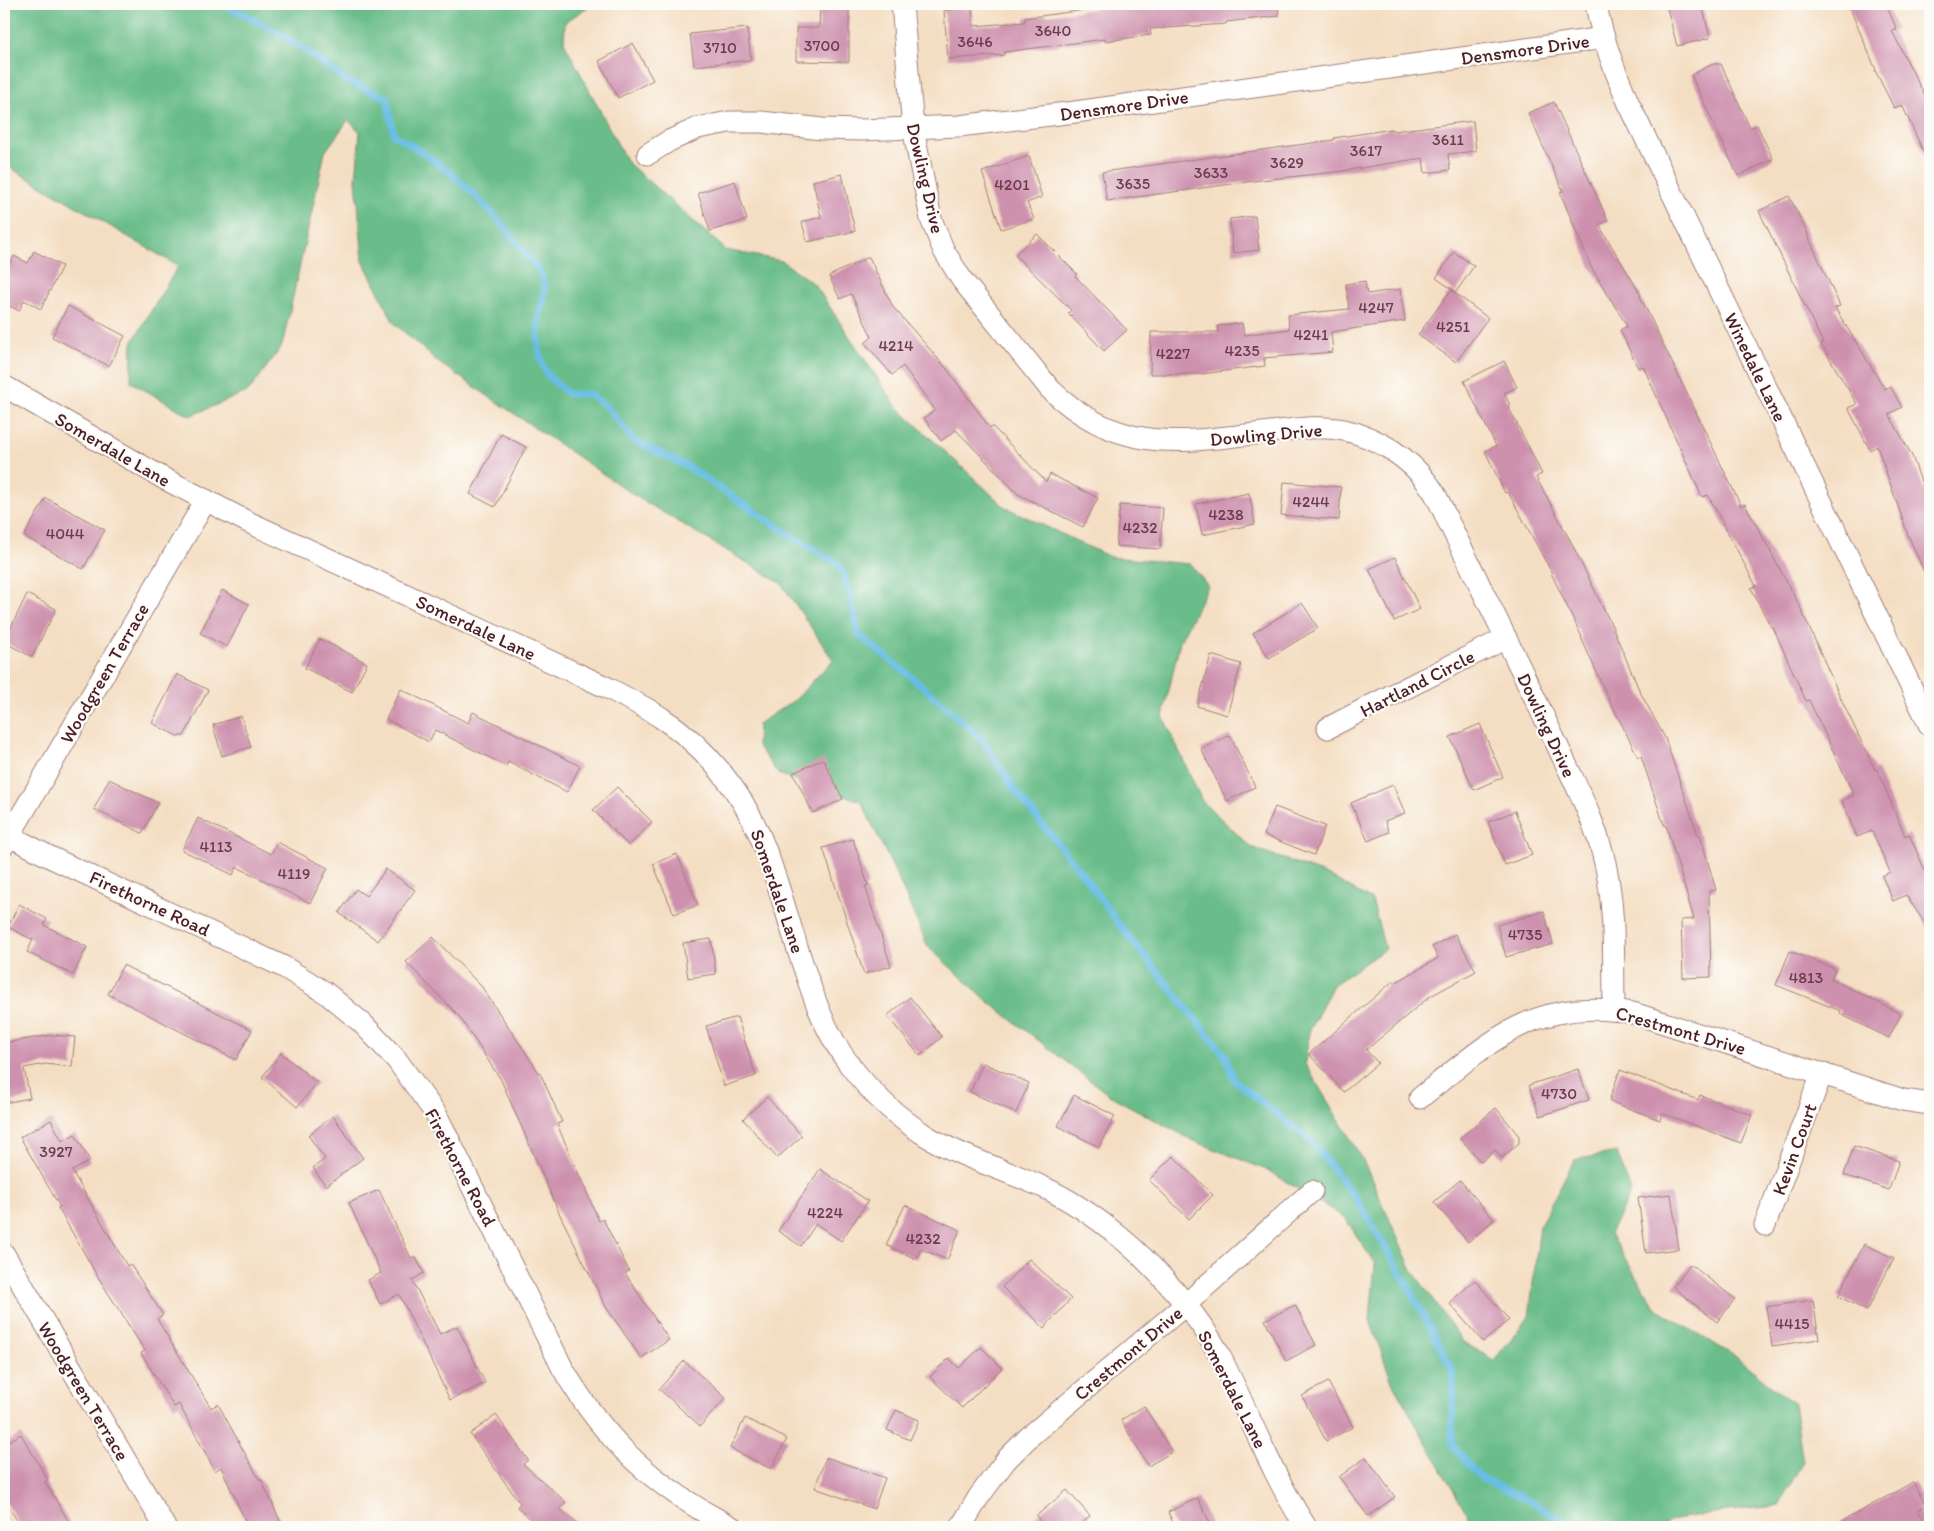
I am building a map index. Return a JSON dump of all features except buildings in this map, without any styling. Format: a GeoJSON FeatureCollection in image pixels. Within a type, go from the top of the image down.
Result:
{"type":"FeatureCollection","features":[{"type":"Feature","properties":{"kind":"street","name":"Dowling Drive"},"geometry":{"type":"LineString","coordinates":[[902,4],[913,128],[932,219],[944,251],[962,280],[1050,389],[1062,400],[1090,420],[1121,433],[1154,440],[1188,441],[1314,427],[1344,430],[1373,439],[1400,455],[1430,486],[1506,638],[1581,797],[1598,840],[1605,863],[1612,908],[1614,1010]]}},
{"type":"Feature","properties":{"kind":"street","name":"Winedale Lane"},"geometry":{"type":"LineString","coordinates":[[1596,4],[1612,64],[1633,113],[1930,726]]}},
{"type":"Feature","properties":{"kind":"street","name":"Densmore Drive"},"geometry":{"type":"LineString","coordinates":[[648,154],[669,141],[698,128],[729,122],[761,122],[822,129],[862,130],[959,126],[1075,112],[1604,38]]}},
{"type":"Feature","properties":{"kind":"street","name":"Somerdale Lane"},"geometry":{"type":"LineString","coordinates":[[4,386],[162,478],[246,521],[608,688],[664,719],[697,746],[726,778],[761,836],[818,1009],[838,1047],[866,1084],[897,1113],[946,1147],[1046,1188],[1100,1221],[1123,1239],[1163,1279],[1185,1305],[1218,1352],[1273,1468],[1306,1527]]}},
{"type":"Feature","properties":{"kind":"street","name":"Woodgreen Terrace"},"geometry":{"type":"LineString","coordinates":[[6,838],[206,500]]}},
{"type":"Feature","properties":{"kind":"street","name":"Hartland Circle"},"geometry":{"type":"LineString","coordinates":[[1328,728],[1506,638]]}},
{"type":"Feature","properties":{"kind":"street","name":"Firethorne Road"},"geometry":{"type":"LineString","coordinates":[[6,838],[284,967],[326,993],[362,1023],[396,1059],[436,1114],[563,1369],[605,1430],[621,1448],[658,1482],[698,1510],[732,1527]]}},
{"type":"Feature","properties":{"kind":"street","name":"Crestmont Drive"},"geometry":{"type":"LineString","coordinates":[[1420,1098],[1484,1047],[1523,1023],[1566,1010],[1614,1010],[1633,1013],[1903,1100],[1930,1104]]}},
{"type":"Feature","properties":{"kind":"street","name":"Kevin Court"},"geometry":{"type":"LineString","coordinates":[[1765,1225],[1822,1073]]}},
{"type":"Feature","properties":{"kind":"street","name":"Crestmont Drive"},"geometry":{"type":"LineString","coordinates":[[961,1527],[983,1490],[1006,1460],[1030,1436],[1185,1305],[1312,1192]]}},
{"type":"Feature","properties":{"kind":"street","name":"Woodgreen Terrace"},"geometry":{"type":"LineString","coordinates":[[4,1254],[165,1527]]}},
{"type":"Feature","properties":{"kind":"green space"},"geometry":{"type":"Polygon","coordinates":[[[4,4],[606,4],[590,6],[565,22],[564,42],[627,162],[726,250],[782,261],[815,285],[896,406],[1005,507],[1110,557],[1190,564],[1208,586],[1180,641],[1163,716],[1202,801],[1251,847],[1327,875],[1372,900],[1385,949],[1333,985],[1309,1032],[1305,1064],[1362,1158],[1412,1270],[1463,1342],[1494,1360],[1529,1317],[1540,1225],[1574,1160],[1617,1152],[1631,1192],[1610,1234],[1656,1308],[1736,1357],[1794,1404],[1803,1462],[1778,1506],[1668,1520],[1661,1527],[1474,1527],[1392,1382],[1370,1320],[1375,1264],[1345,1218],[1269,1171],[1192,1140],[1109,1095],[989,1002],[928,947],[861,801],[778,774],[757,745],[758,724],[796,699],[833,660],[781,583],[637,497],[438,362],[394,323],[363,261],[356,180],[360,132],[348,120],[325,152],[282,346],[249,391],[190,416],[131,382],[132,343],[178,266],[4,164],[4,4]]]}},
{"type":"Feature","properties":{"kind":"waterway"},"geometry":{"type":"LineString","coordinates":[[222,4],[265,25],[302,48],[345,80],[387,98],[394,135],[413,146],[464,184],[494,214],[541,275],[544,291],[538,322],[538,337],[543,366],[550,378],[568,394],[589,394],[607,407],[633,440],[690,468],[788,534],[840,565],[851,598],[859,635],[920,684],[983,740],[1016,792],[1081,872],[1121,927],[1226,1057],[1234,1080],[1311,1141],[1358,1201],[1409,1287],[1452,1370],[1454,1388],[1452,1446],[1482,1479],[1524,1498],[1575,1527]]}}]}
